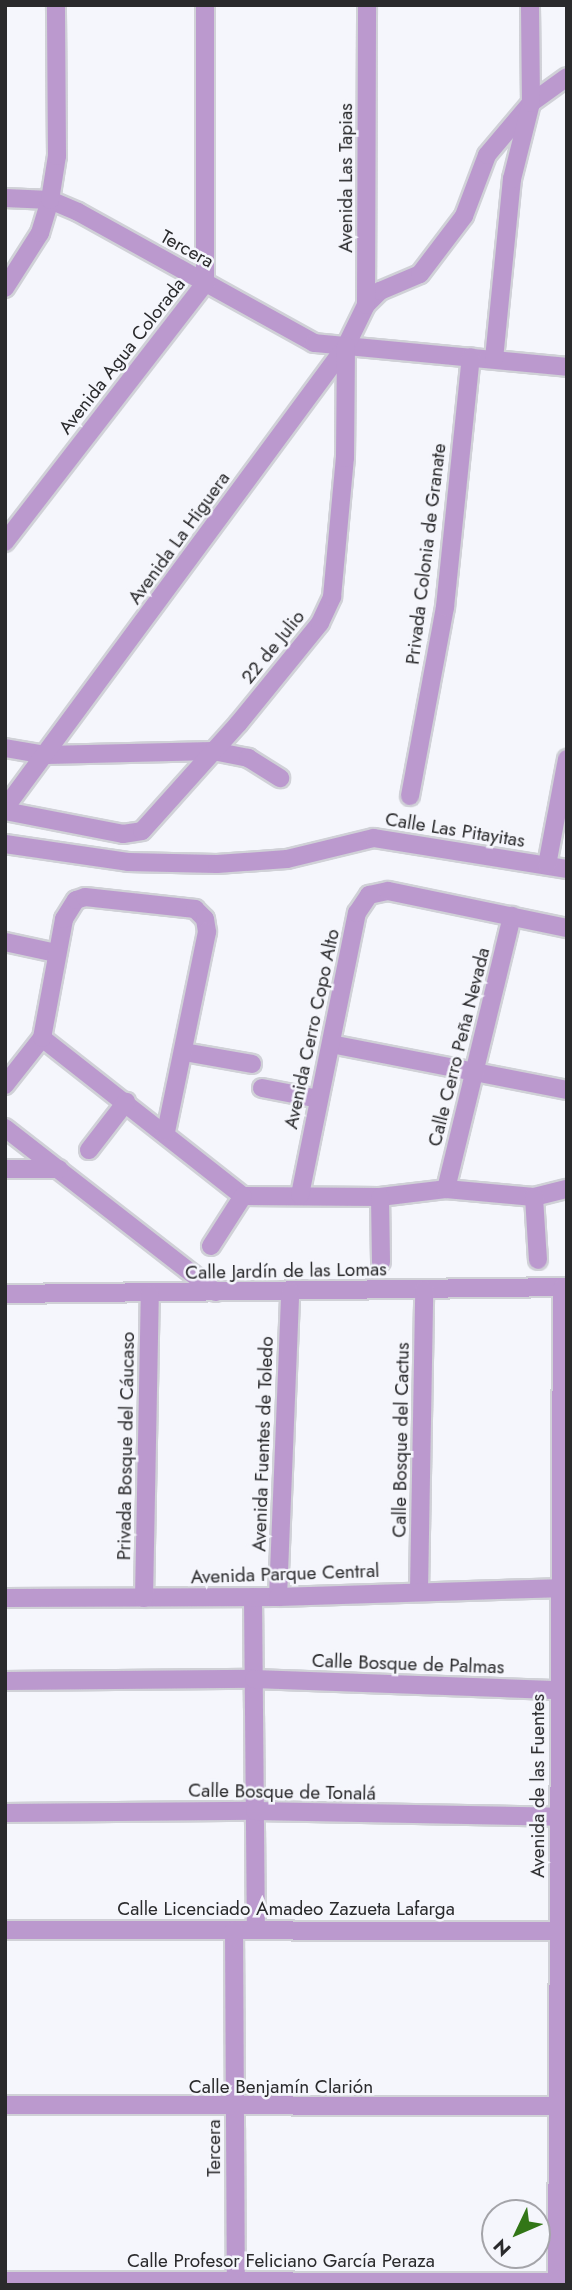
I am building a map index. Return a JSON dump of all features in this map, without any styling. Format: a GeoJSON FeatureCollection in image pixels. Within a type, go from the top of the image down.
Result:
{"type":"FeatureCollection","features":[{"type":"Feature","properties":{"kind":"street"},"geometry":{"type":"LineString","coordinates":[[5,288],[40,233],[50,200],[57,156],[57,5]]}},
{"type":"Feature","properties":{"kind":"street","name":"Avenida Agua Colorada"},"geometry":{"type":"LineString","coordinates":[[5,542],[205,283],[205,5]]}},
{"type":"Feature","properties":{"kind":"street","name":"Avenida Las Tapias"},"geometry":{"type":"LineString","coordinates":[[346,346],[366,305],[367,5]]}},
{"type":"Feature","properties":{"kind":"street"},"geometry":{"type":"LineString","coordinates":[[494,359],[512,179],[531,103],[530,5]]}},
{"type":"Feature","properties":{"kind":"street"},"geometry":{"type":"LineString","coordinates":[[366,305],[380,291],[420,274],[464,216],[487,155],[531,103],[567,77]]}},
{"type":"Feature","properties":{"kind":"street","name":"Tercera"},"geometry":{"type":"LineString","coordinates":[[5,198],[50,200],[205,283],[299,338],[346,346],[567,366]]}},
{"type":"Feature","properties":{"kind":"street","name":"22 de Julio"},"geometry":{"type":"LineString","coordinates":[[5,809],[134,834],[149,825],[314,630],[332,597],[345,458],[346,346]]}},
{"type":"Feature","properties":{"kind":"street","name":"Avenida La Higuera"},"geometry":{"type":"LineString","coordinates":[[5,809],[346,346]]}},
{"type":"Feature","properties":{"kind":"street","name":"Privada Colonia de Granate"},"geometry":{"type":"LineString","coordinates":[[410,796],[445,607],[471,357]]}},
{"type":"Feature","properties":{"kind":"street"},"geometry":{"type":"LineString","coordinates":[[5,748],[46,755],[213,751],[248,758],[280,778]]}},
{"type":"Feature","properties":{"kind":"street"},"geometry":{"type":"LineString","coordinates":[[547,866],[567,759]]}},
{"type":"Feature","properties":{"kind":"street","name":"Calle Las Pitayitas"},"geometry":{"type":"LineString","coordinates":[[5,844],[128,862],[217,864],[287,859],[374,838],[567,869]]}},
{"type":"Feature","properties":{"kind":"street","name":"Avenida Cerro Copo Alto"},"geometry":{"type":"LineString","coordinates":[[300,1195],[357,913],[369,895],[388,891],[512,916]]}},
{"type":"Feature","properties":{"kind":"street"},"geometry":{"type":"LineString","coordinates":[[5,1085],[42,1038],[64,919],[82,897],[199,910],[207,926],[166,1132]]}},
{"type":"Feature","properties":{"kind":"street"},"geometry":{"type":"LineString","coordinates":[[512,916],[567,928]]}},
{"type":"Feature","properties":{"kind":"street","name":"Calle Cerro Peña Nevada"},"geometry":{"type":"LineString","coordinates":[[446,1189],[512,916]]}},
{"type":"Feature","properties":{"kind":"street"},"geometry":{"type":"LineString","coordinates":[[5,942],[56,953]]}},
{"type":"Feature","properties":{"kind":"street"},"geometry":{"type":"LineString","coordinates":[[42,1038],[166,1132],[243,1196],[380,1197],[446,1189],[534,1197],[567,1189]]}},
{"type":"Feature","properties":{"kind":"street"},"geometry":{"type":"LineString","coordinates":[[331,1044],[567,1090]]}},
{"type":"Feature","properties":{"kind":"street"},"geometry":{"type":"LineString","coordinates":[[184,1052],[252,1064]]}},
{"type":"Feature","properties":{"kind":"street"},"geometry":{"type":"LineString","coordinates":[[262,1088],[319,1099]]}},
{"type":"Feature","properties":{"kind":"street"},"geometry":{"type":"LineString","coordinates":[[89,1150],[126,1102]]}},
{"type":"Feature","properties":{"kind":"street"},"geometry":{"type":"LineString","coordinates":[[5,1128],[216,1293]]}},
{"type":"Feature","properties":{"kind":"street"},"geometry":{"type":"LineString","coordinates":[[5,1169],[59,1169]]}},
{"type":"Feature","properties":{"kind":"street"},"geometry":{"type":"LineString","coordinates":[[211,1246],[243,1196]]}},
{"type":"Feature","properties":{"kind":"street"},"geometry":{"type":"LineString","coordinates":[[380,1197],[381,1262]]}},
{"type":"Feature","properties":{"kind":"street"},"geometry":{"type":"LineString","coordinates":[[534,1197],[538,1260]]}},
{"type":"Feature","properties":{"kind":"street","name":"Calle Jardín de las Lomas"},"geometry":{"type":"LineString","coordinates":[[5,1294],[564,1287]]}},
{"type":"Feature","properties":{"kind":"street","name":"Avenida de las Fuentes"},"geometry":{"type":"LineString","coordinates":[[556,2284],[563,1931],[559,1817],[564,1588],[564,1287]]}},
{"type":"Feature","properties":{"kind":"street","name":"Calle Bosque del Cactus"},"geometry":{"type":"LineString","coordinates":[[419,1591],[424,1290]]}},
{"type":"Feature","properties":{"kind":"street","name":"Avenida Fuentes de Toledo"},"geometry":{"type":"LineString","coordinates":[[278,1597],[290,1292]]}},
{"type":"Feature","properties":{"kind":"street","name":"Privada Bosque del Cáucaso"},"geometry":{"type":"LineString","coordinates":[[144,1598],[150,1294]]}},
{"type":"Feature","properties":{"kind":"street","name":"Avenida Parque Central"},"geometry":{"type":"LineString","coordinates":[[5,1598],[278,1597],[564,1588]]}},
{"type":"Feature","properties":{"kind":"street"},"geometry":{"type":"LineString","coordinates":[[253,1597],[256,1930]]}},
{"type":"Feature","properties":{"kind":"street","name":"Calle Bosque de Palmas"},"geometry":{"type":"LineString","coordinates":[[5,1681],[254,1679],[560,1690]]}},
{"type":"Feature","properties":{"kind":"street","name":"Calle Bosque de Tonalá"},"geometry":{"type":"LineString","coordinates":[[5,1813],[256,1811],[559,1817]]}},
{"type":"Feature","properties":{"kind":"street","name":"Calle Licenciado Amadeo Zazueta Lafarga"},"geometry":{"type":"LineString","coordinates":[[5,1930],[563,1931]]}},
{"type":"Feature","properties":{"kind":"street","name":"Tercera"},"geometry":{"type":"LineString","coordinates":[[234,1930],[236,2283]]}},
{"type":"Feature","properties":{"kind":"street","name":"Calle Benjamín Clarión"},"geometry":{"type":"LineString","coordinates":[[5,2105],[235,2109],[558,2106]]}},
{"type":"Feature","properties":{"kind":"street","name":"Calle Profesor Feliciano García Peraza"},"geometry":{"type":"LineString","coordinates":[[5,2281],[556,2284]]}}]}
